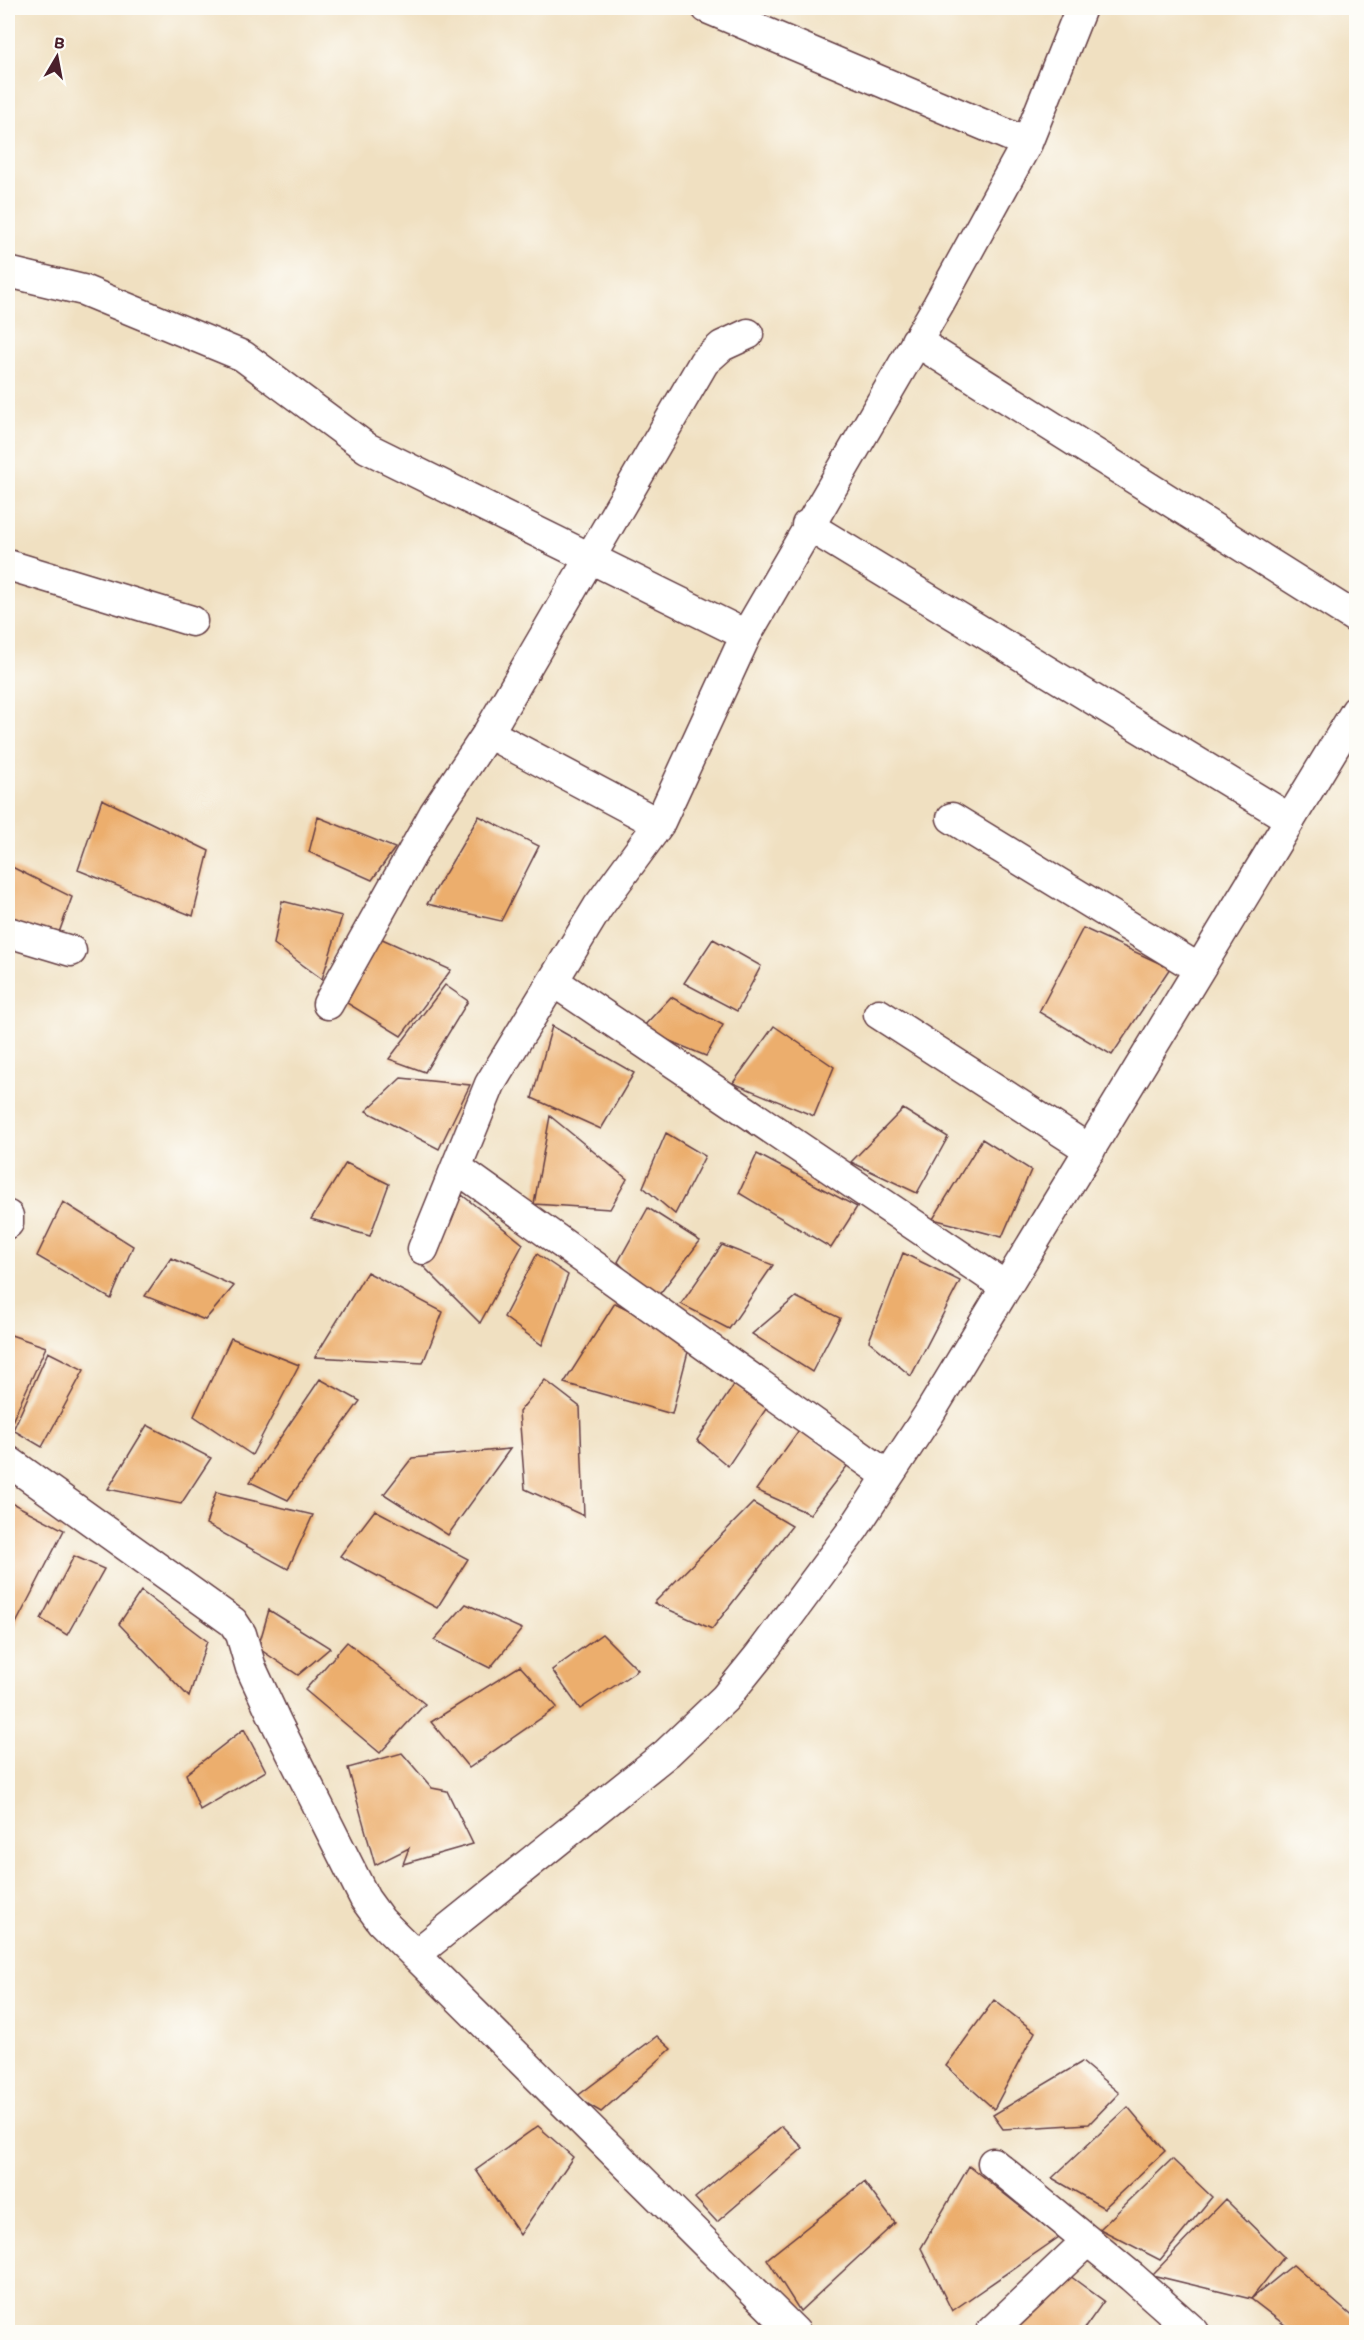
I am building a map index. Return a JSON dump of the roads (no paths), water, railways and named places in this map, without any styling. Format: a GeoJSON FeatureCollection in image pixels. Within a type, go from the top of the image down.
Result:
{"type":"FeatureCollection","features":[{"type":"Feature","properties":{"kind":"street"},"geometry":{"type":"LineString","coordinates":[[707,8],[1027,143]]}},
{"type":"Feature","properties":{"kind":"street"},"geometry":{"type":"LineString","coordinates":[[423,1249],[490,1084],[598,906],[659,824],[746,635],[807,525],[916,341],[1027,143],[1081,8]]}},
{"type":"Feature","properties":{"kind":"street"},"geometry":{"type":"LineString","coordinates":[[8,272],[83,290],[243,356],[367,448],[746,635]]}},
{"type":"Feature","properties":{"kind":"street"},"geometry":{"type":"LineString","coordinates":[[328,1004],[434,814],[488,733],[704,362],[722,346],[748,334]]}},
{"type":"Feature","properties":{"kind":"street"},"geometry":{"type":"LineString","coordinates":[[916,341],[1356,618]]}},
{"type":"Feature","properties":{"kind":"street"},"geometry":{"type":"LineString","coordinates":[[807,525],[1290,819]]}},
{"type":"Feature","properties":{"kind":"street"},"geometry":{"type":"LineString","coordinates":[[8,565],[192,621]]}},
{"type":"Feature","properties":{"kind":"street"},"geometry":{"type":"LineString","coordinates":[[415,1954],[667,1753],[725,1698],[854,1528],[1006,1287],[1356,711]]}},
{"type":"Feature","properties":{"kind":"street"},"geometry":{"type":"LineString","coordinates":[[488,733],[659,824]]}},
{"type":"Feature","properties":{"kind":"street"},"geometry":{"type":"LineString","coordinates":[[952,818],[1199,969]]}},
{"type":"Feature","properties":{"kind":"street"},"geometry":{"type":"LineString","coordinates":[[8,932],[71,951]]}},
{"type":"Feature","properties":{"kind":"street"},"geometry":{"type":"LineString","coordinates":[[553,981],[1006,1287]]}},
{"type":"Feature","properties":{"kind":"street"},"geometry":{"type":"LineString","coordinates":[[879,1014],[1090,1150]]}},
{"type":"Feature","properties":{"kind":"street"},"geometry":{"type":"LineString","coordinates":[[457,1168],[888,1476]]}},
{"type":"Feature","properties":{"kind":"street"},"geometry":{"type":"LineString","coordinates":[[8,1216],[8,1223]]}},
{"type":"Feature","properties":{"kind":"street"},"geometry":{"type":"LineString","coordinates":[[11,1471],[233,1622],[241,1634],[251,1668],[277,1724],[364,1899],[381,1921],[795,2332]]}},
{"type":"Feature","properties":{"kind":"street"},"geometry":{"type":"LineString","coordinates":[[993,2163],[1194,2332]]}},
{"type":"Feature","properties":{"kind":"street"},"geometry":{"type":"LineString","coordinates":[[991,2332],[1088,2241]]}}]}
